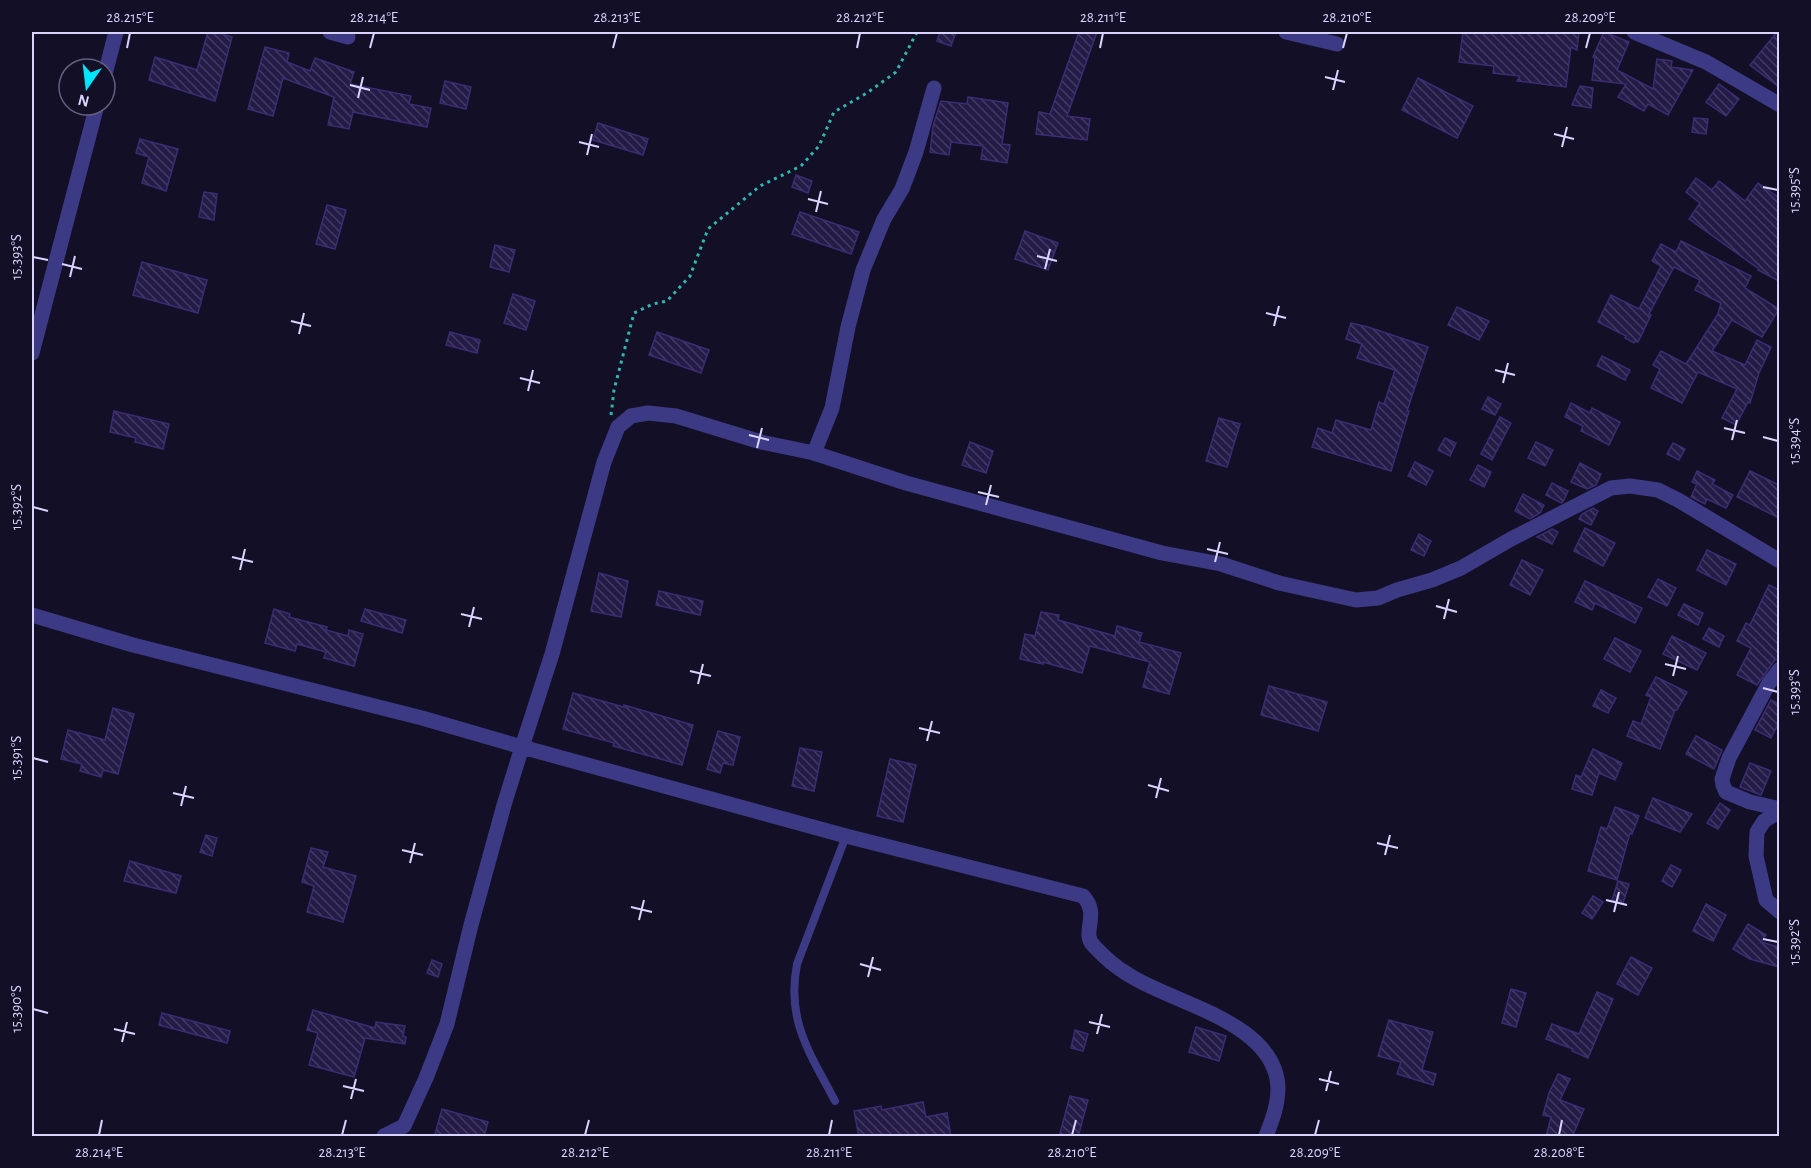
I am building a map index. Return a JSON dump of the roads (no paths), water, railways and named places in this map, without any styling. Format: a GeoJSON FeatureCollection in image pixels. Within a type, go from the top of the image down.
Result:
{"type":"FeatureCollection","features":[{"type":"Feature","properties":{"kind":"street"},"geometry":{"type":"LineString","coordinates":[[109,57],[116,32]]}},
{"type":"Feature","properties":{"kind":"street"},"geometry":{"type":"LineString","coordinates":[[330,32],[348,37]]}},
{"type":"Feature","properties":{"kind":"street"},"geometry":{"type":"LineString","coordinates":[[1287,32],[1336,44]]}},
{"type":"Feature","properties":{"kind":"street"},"geometry":{"type":"LineString","coordinates":[[1634,32],[1706,62],[1779,105]]}},
{"type":"Feature","properties":{"kind":"street"},"geometry":{"type":"LineString","coordinates":[[814,453],[832,408],[848,327],[863,270],[884,219],[902,189],[934,88]]}},
{"type":"Feature","properties":{"kind":"street"},"geometry":{"type":"LineString","coordinates":[[32,353],[94,117]]}},
{"type":"Feature","properties":{"kind":"street"},"geometry":{"type":"LineString","coordinates":[[384,1137],[404,1126],[447,1024],[504,805],[552,654],[604,462],[618,427],[631,416],[648,413],[666,415],[761,442],[814,453],[906,483],[1162,553],[1221,564],[1279,583],[1356,600],[1378,598],[1461,568],[1611,488],[1630,486],[1658,490],[1779,561]]}},
{"type":"Feature","properties":{"kind":"street"},"geometry":{"type":"LineString","coordinates":[[32,615],[133,645],[422,718],[846,836],[1083,896],[1091,907],[1088,936],[1092,946],[1129,975],[1212,1014],[1259,1044],[1271,1061],[1278,1087],[1275,1111],[1266,1137]]}},
{"type":"Feature","properties":{"kind":"street"},"geometry":{"type":"LineString","coordinates":[[1779,669],[1729,758],[1722,779],[1726,792],[1779,810]]}},
{"type":"Feature","properties":{"kind":"street"},"geometry":{"type":"LineString","coordinates":[[1779,810],[1764,821],[1758,832],[1756,856],[1766,900],[1779,912]]}},
{"type":"Feature","properties":{"kind":"lane"},"geometry":{"type":"LineString","coordinates":[[835,1101],[801,1034],[794,996],[794,978],[797,964],[846,836]]}}]}
